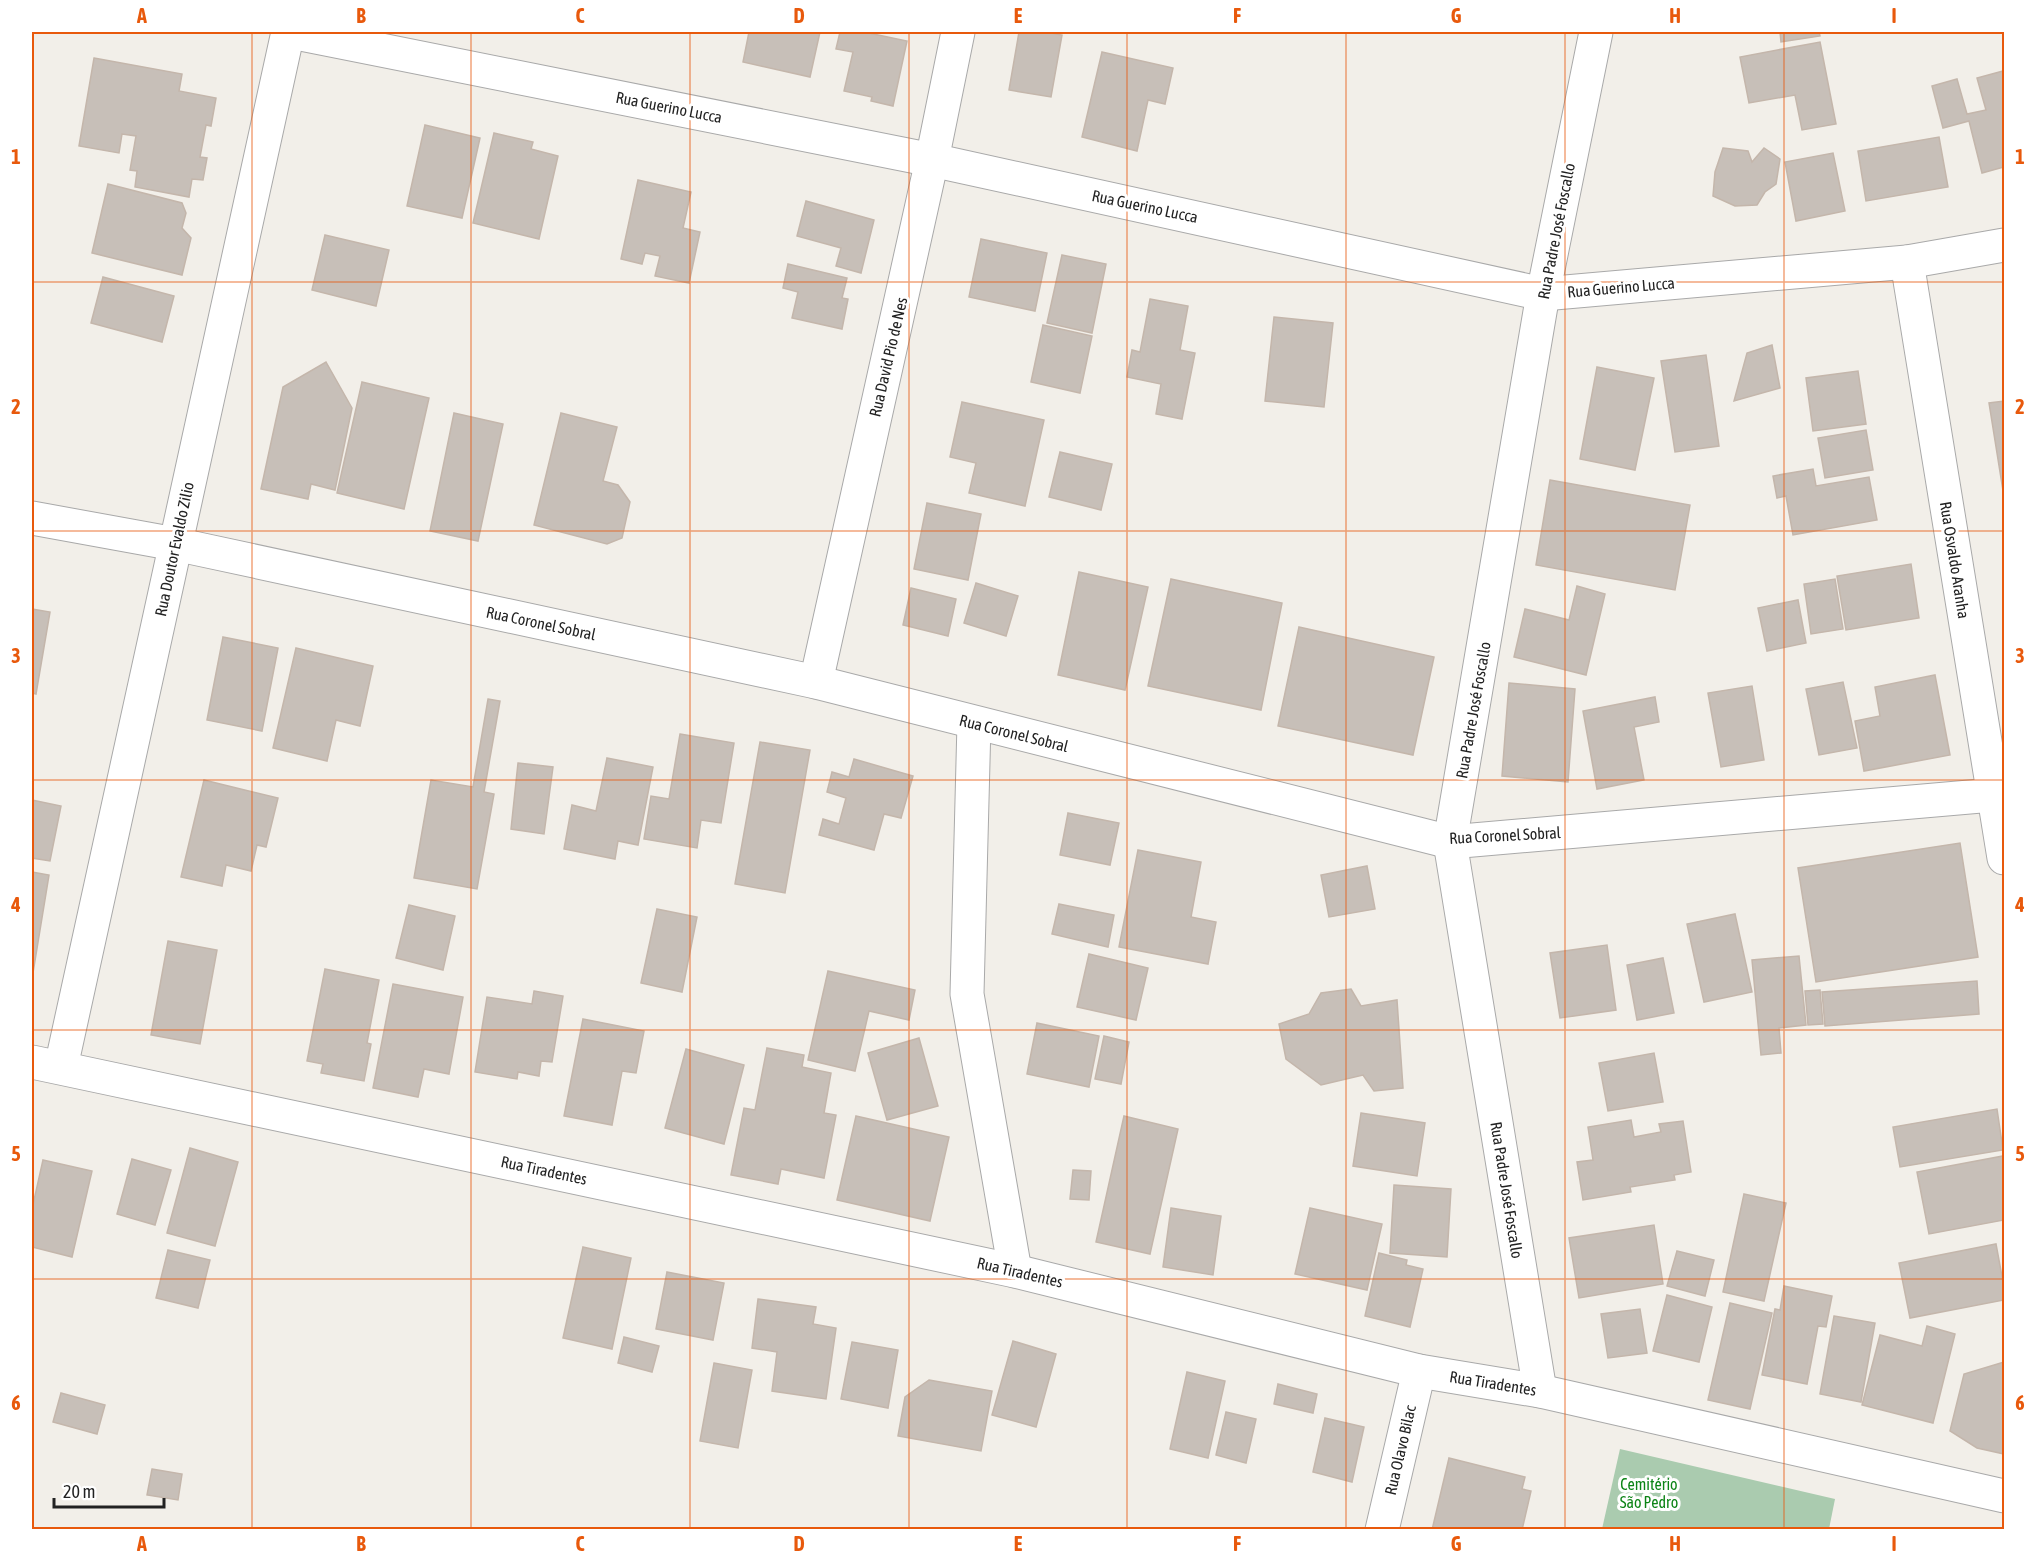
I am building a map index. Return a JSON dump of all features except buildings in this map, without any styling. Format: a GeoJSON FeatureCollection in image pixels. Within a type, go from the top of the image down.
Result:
{"type":"FeatureCollection","features":[{"type":"Feature","properties":{"kind":"street","name":"Rua Guerino Lucca"},"geometry":{"type":"LineString","coordinates":[[290,32],[932,160],[1543,294],[1907,262],[2004,245]]}},
{"type":"Feature","properties":{"kind":"street","name":"Rua Doutor Evaldo Zilio"},"geometry":{"type":"LineString","coordinates":[[46,1064],[175,544],[290,32]]}},
{"type":"Feature","properties":{"kind":"street","name":"Rua David Pio de Nes"},"geometry":{"type":"LineString","coordinates":[[816,682],[932,160],[958,32]]}},
{"type":"Feature","properties":{"kind":"street","name":"Rua Padre José Foscallo"},"geometry":{"type":"LineString","coordinates":[[1540,1391],[1450,842],[1543,294],[1596,32]]}},
{"type":"Feature","properties":{"kind":"street","name":"Rua Osvaldo Aranha"},"geometry":{"type":"LineString","coordinates":[[1907,262],[1999,795],[2004,858]]}},
{"type":"Feature","properties":{"kind":"street","name":"Rua Coronel Sobral"},"geometry":{"type":"LineString","coordinates":[[32,518],[175,544],[816,682],[1450,842],[1999,795]]}},
{"type":"Feature","properties":{"kind":"street"},"geometry":{"type":"LineString","coordinates":[[974,723],[966,994],[1015,1271]]}},
{"type":"Feature","properties":{"kind":"street","name":"Rua Tiradentes"},"geometry":{"type":"LineString","coordinates":[[46,1064],[1015,1271],[1419,1371],[1540,1391],[2004,1496]]}},
{"type":"Feature","properties":{"kind":"street","name":"Rua Olavo Bilac"},"geometry":{"type":"LineString","coordinates":[[1382,1530],[1419,1371]]}},
{"type":"Feature","properties":{"kind":"green space","name":"Cemitério São Pedro"},"geometry":{"type":"Polygon","coordinates":[[[1620,1449],[1835,1499],[1829,1529],[1602,1529],[1620,1449]]]}}]}
